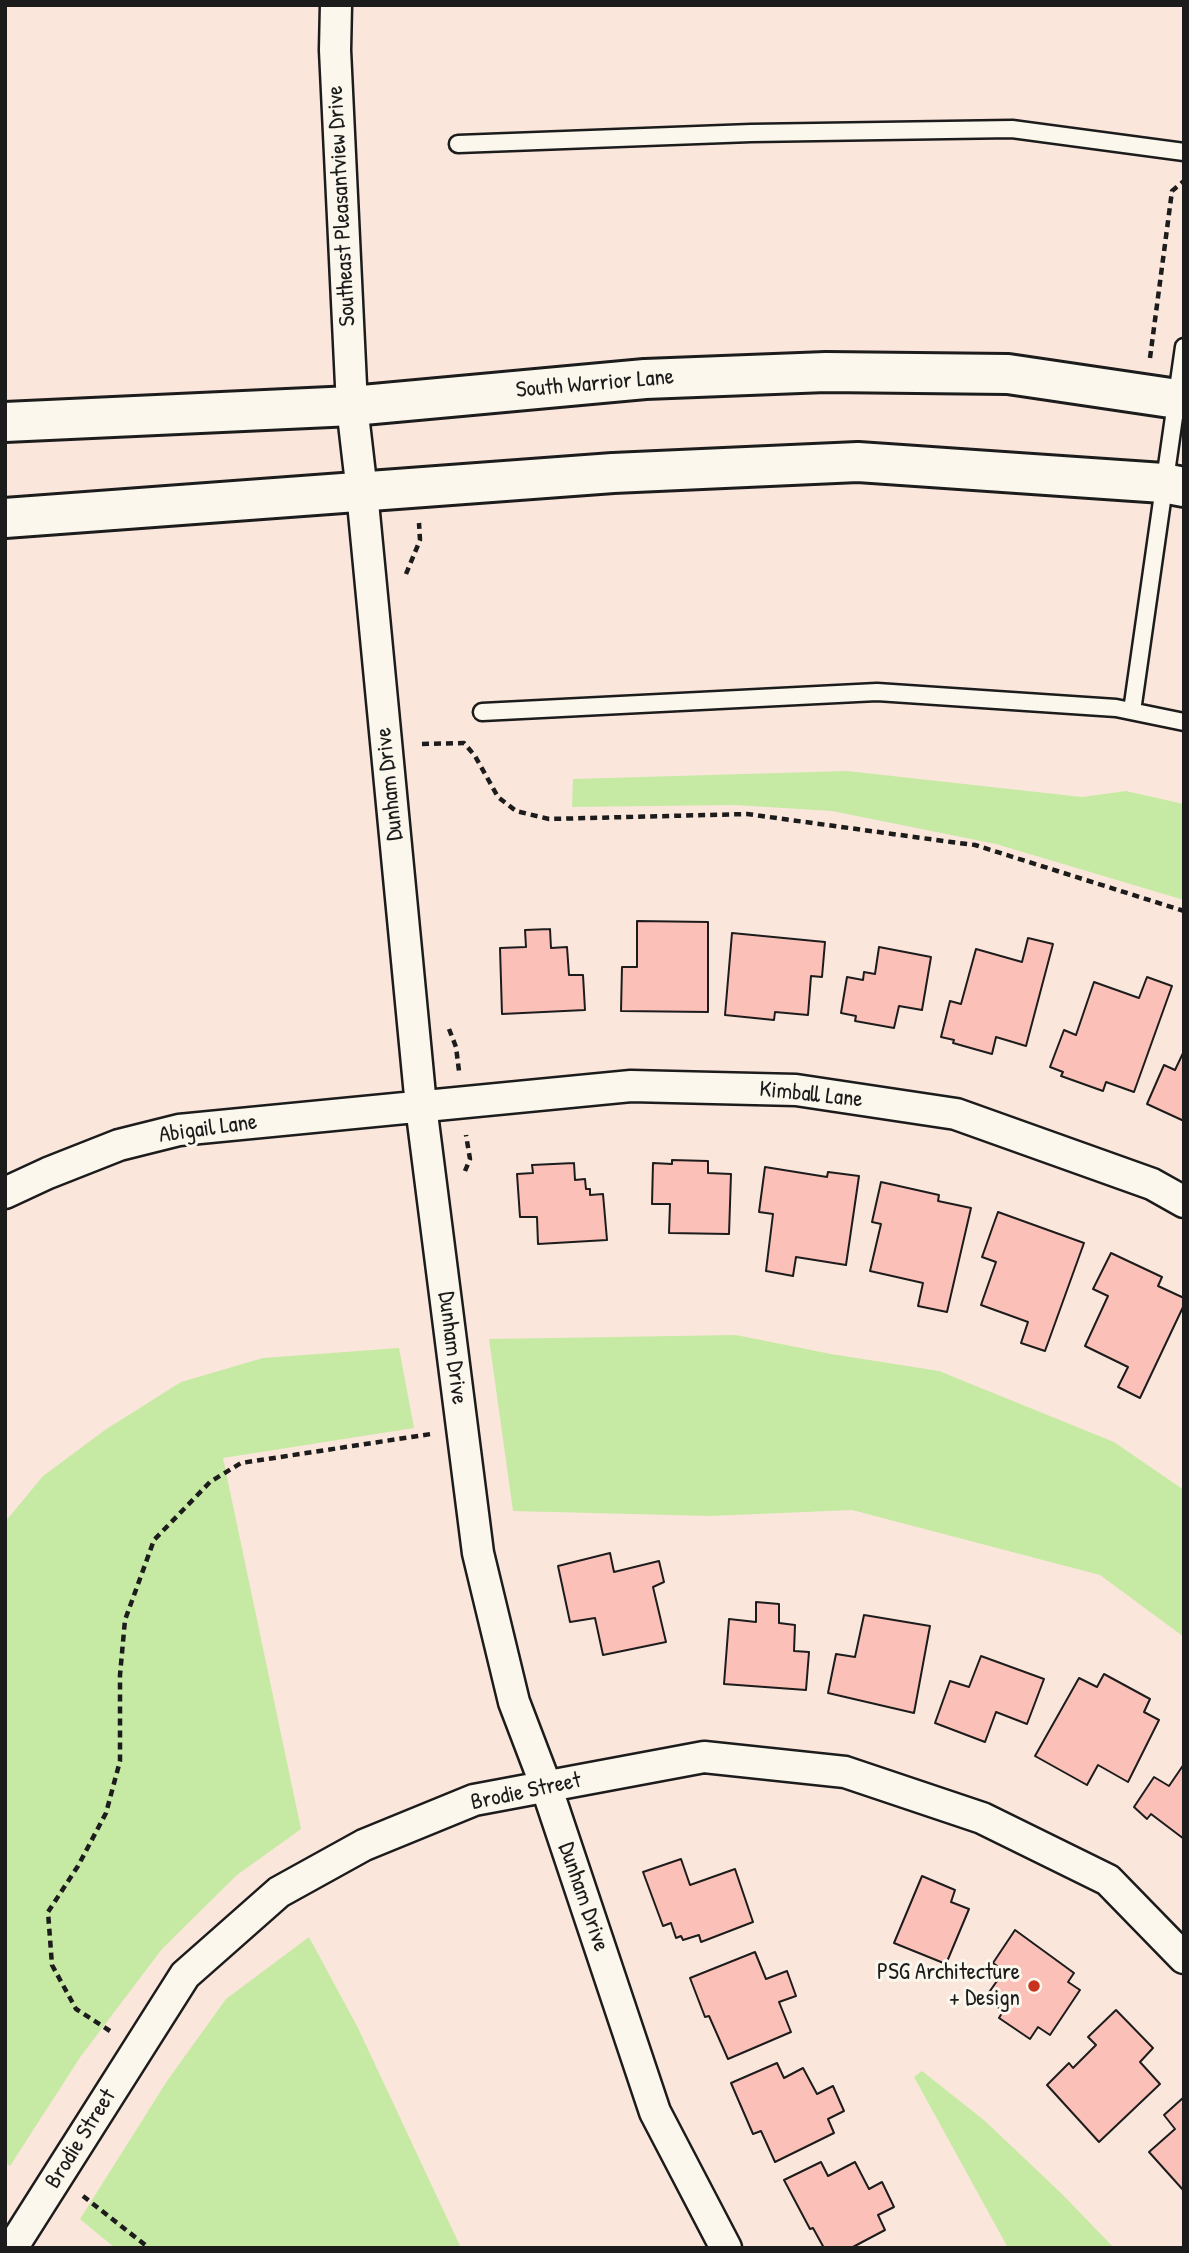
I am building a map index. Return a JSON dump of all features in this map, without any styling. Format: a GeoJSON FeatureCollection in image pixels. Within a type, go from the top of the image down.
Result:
{"type":"FeatureCollection","features":[{"type":"Feature","properties":{"kind":"street","name":"Southeast Pleasantview Drive"},"geometry":{"type":"LineString","coordinates":[[336,5],[352,406]]}},
{"type":"Feature","properties":{"kind":"street","name":"South Warrior Lane"},"geometry":{"type":"LineString","coordinates":[[5,422],[352,406],[645,379],[826,372],[1008,374],[1180,400]]}},
{"type":"Feature","properties":{"kind":"street","name":"Dunham Drive"},"geometry":{"type":"LineString","coordinates":[[352,406],[421,1106],[478,1553],[514,1702],[546,1786],[655,2112],[726,2248]]}},
{"type":"Feature","properties":{"kind":"street"},"geometry":{"type":"LineString","coordinates":[[5,518],[613,473],[858,462],[1173,485]]}},
{"type":"Feature","properties":{"kind":"street","name":"Kimball Lane"},"geometry":{"type":"LineString","coordinates":[[421,1106],[631,1086],[796,1090],[957,1114],[1152,1184],[1184,1202]]}},
{"type":"Feature","properties":{"kind":"street","name":"Abigail Lane"},"geometry":{"type":"LineString","coordinates":[[5,1194],[48,1173],[119,1145],[179,1130],[421,1106]]}},
{"type":"Feature","properties":{"kind":"street","name":"Brodie Street"},"geometry":{"type":"LineString","coordinates":[[12,2248],[186,1975],[279,1892],[364,1845],[474,1800],[704,1757],[845,1772],[982,1818],[1108,1880],[1184,1958]]}},
{"type":"Feature","properties":{"kind":"lane"},"geometry":{"type":"LineString","coordinates":[[458,144],[685,135],[1012,129],[1184,152]]}},
{"type":"Feature","properties":{"kind":"lane"},"geometry":{"type":"LineString","coordinates":[[1132,711],[1173,485],[1184,346]]}},
{"type":"Feature","properties":{"kind":"lane"},"geometry":{"type":"LineString","coordinates":[[482,712],[877,692],[1116,708],[1184,722]]}},
{"type":"Feature","properties":{"kind":"path"},"geometry":{"type":"LineString","coordinates":[[1150,361],[1172,191],[1184,181]]}},
{"type":"Feature","properties":{"kind":"path"},"geometry":{"type":"LineString","coordinates":[[407,585],[405,572],[420,540],[418,517]]}},
{"type":"Feature","properties":{"kind":"path"},"geometry":{"type":"LineString","coordinates":[[420,731],[422,744],[464,743],[475,756],[498,797],[516,811],[549,819],[747,814],[975,845],[1184,911]]}},
{"type":"Feature","properties":{"kind":"path"},"geometry":{"type":"LineString","coordinates":[[449,1028],[456,1047],[470,1159],[461,1178]]}},
{"type":"Feature","properties":{"kind":"path"},"geometry":{"type":"LineString","coordinates":[[110,2031],[76,2009],[52,1965],[48,1912],[78,1866],[106,1813],[120,1761],[120,1675],[125,1620],[154,1540],[209,1482],[242,1462],[462,1429]]}},
{"type":"Feature","properties":{"kind":"path"},"geometry":{"type":"LineString","coordinates":[[84,2197],[149,2248]]}},
{"type":"Feature","properties":{"kind":"green space"},"geometry":{"type":"Polygon","coordinates":[[[847,771],[1082,797],[1126,791],[1184,804],[1184,900],[996,844],[832,811],[734,805],[572,807],[573,779],[847,771]]]}},
{"type":"Feature","properties":{"kind":"green space"},"geometry":{"type":"Polygon","coordinates":[[[736,1335],[831,1354],[939,1371],[1114,1442],[1184,1490],[1184,1637],[1100,1575],[852,1510],[710,1516],[513,1511],[489,1339],[736,1335]]]}},
{"type":"Feature","properties":{"kind":"green space"},"geometry":{"type":"Polygon","coordinates":[[[399,1348],[414,1428],[223,1458],[301,1829],[237,1875],[162,1949],[81,2056],[10,2166],[5,2162],[5,1522],[43,1476],[105,1430],[181,1382],[263,1358],[399,1348]]]}},
{"type":"Feature","properties":{"kind":"green space"},"geometry":{"type":"Polygon","coordinates":[[[309,1937],[358,2028],[461,2248],[115,2248],[80,2219],[167,2081],[226,1999],[309,1937]]]}},
{"type":"Feature","properties":{"kind":"green space"},"geometry":{"type":"Polygon","coordinates":[[[922,2071],[985,2121],[1114,2248],[1008,2248],[914,2077],[922,2071]]]}},
{"type":"Feature","properties":{"kind":"building"},"geometry":{"type":"Polygon","coordinates":[[[637,921],[708,922],[708,1012],[621,1011],[622,967],[637,967],[637,921]]]}},
{"type":"Feature","properties":{"kind":"building"},"geometry":{"type":"Polygon","coordinates":[[[550,929],[551,948],[567,947],[569,975],[583,975],[585,1010],[502,1014],[500,948],[526,947],[525,930],[550,929]]]}},
{"type":"Feature","properties":{"kind":"building"},"geometry":{"type":"Polygon","coordinates":[[[732,933],[825,942],[822,977],[811,976],[808,1015],[775,1012],[774,1020],[725,1015],[732,933]]]}},
{"type":"Feature","properties":{"kind":"building"},"geometry":{"type":"Polygon","coordinates":[[[1028,938],[1053,944],[1026,1046],[996,1037],[992,1054],[941,1037],[950,1001],[961,1004],[976,949],[1022,962],[1028,938]]]}},
{"type":"Feature","properties":{"kind":"building"},"geometry":{"type":"Polygon","coordinates":[[[879,947],[931,957],[922,1010],[899,1006],[894,1028],[855,1021],[856,1016],[841,1013],[847,977],[863,980],[864,972],[875,974],[879,947]]]}},
{"type":"Feature","properties":{"kind":"building"},"geometry":{"type":"Polygon","coordinates":[[[1147,977],[1172,986],[1134,1092],[1106,1082],[1103,1091],[1061,1076],[1063,1072],[1050,1067],[1064,1030],[1076,1035],[1094,982],[1139,998],[1147,977]]]}},
{"type":"Feature","properties":{"kind":"building"},"geometry":{"type":"Polygon","coordinates":[[[1184,1051],[1184,1121],[1147,1104],[1164,1065],[1175,1070],[1184,1051]]]}},
{"type":"Feature","properties":{"kind":"building"},"geometry":{"type":"Polygon","coordinates":[[[672,1160],[708,1161],[708,1173],[731,1174],[729,1234],[669,1233],[670,1204],[652,1204],[653,1163],[672,1164],[672,1160]]]}},
{"type":"Feature","properties":{"kind":"building"},"geometry":{"type":"Polygon","coordinates":[[[574,1163],[575,1180],[585,1179],[590,1195],[603,1194],[607,1240],[538,1244],[537,1217],[520,1217],[517,1174],[533,1173],[532,1165],[574,1163]]]}},
{"type":"Feature","properties":{"kind":"building"},"geometry":{"type":"Polygon","coordinates":[[[765,1167],[827,1177],[828,1172],[859,1176],[846,1265],[796,1257],[793,1276],[766,1271],[773,1214],[759,1212],[765,1167]]]}},
{"type":"Feature","properties":{"kind":"building"},"geometry":{"type":"Polygon","coordinates":[[[881,1182],[939,1195],[938,1201],[971,1208],[947,1312],[918,1306],[923,1283],[870,1271],[881,1224],[872,1222],[881,1182]]]}},
{"type":"Feature","properties":{"kind":"building"},"geometry":{"type":"Polygon","coordinates":[[[998,1212],[1084,1243],[1045,1351],[1021,1343],[1028,1322],[981,1305],[996,1262],[982,1257],[998,1212]]]}},
{"type":"Feature","properties":{"kind":"building"},"geometry":{"type":"Polygon","coordinates":[[[1111,1253],[1162,1277],[1158,1286],[1184,1298],[1184,1305],[1140,1398],[1118,1387],[1128,1367],[1085,1346],[1108,1296],[1093,1289],[1111,1253]]]}},
{"type":"Feature","properties":{"kind":"building"},"geometry":{"type":"Polygon","coordinates":[[[610,1553],[614,1572],[659,1561],[664,1582],[653,1587],[666,1642],[603,1655],[595,1618],[570,1622],[558,1566],[610,1553]]]}},
{"type":"Feature","properties":{"kind":"building"},"geometry":{"type":"Polygon","coordinates":[[[756,1602],[779,1604],[779,1623],[795,1625],[794,1651],[809,1652],[806,1690],[724,1684],[729,1619],[756,1622],[756,1602]]]}},
{"type":"Feature","properties":{"kind":"building"},"geometry":{"type":"Polygon","coordinates":[[[864,1615],[930,1626],[914,1713],[828,1693],[836,1654],[855,1657],[864,1615]]]}},
{"type":"Feature","properties":{"kind":"building"},"geometry":{"type":"Polygon","coordinates":[[[981,1656],[1044,1679],[1027,1724],[996,1712],[985,1742],[935,1723],[950,1681],[969,1687],[981,1656]]]}},
{"type":"Feature","properties":{"kind":"building"},"geometry":{"type":"Polygon","coordinates":[[[1104,1674],[1150,1699],[1144,1712],[1159,1720],[1128,1782],[1098,1765],[1087,1785],[1035,1756],[1079,1678],[1097,1687],[1104,1674]]]}},
{"type":"Feature","properties":{"kind":"building"},"geometry":{"type":"Polygon","coordinates":[[[1184,1764],[1184,1839],[1151,1814],[1147,1819],[1134,1807],[1154,1777],[1169,1786],[1184,1764]]]}},
{"type":"Feature","properties":{"kind":"building"},"geometry":{"type":"Polygon","coordinates":[[[681,1859],[690,1885],[735,1869],[753,1922],[701,1942],[699,1935],[683,1940],[681,1936],[676,1938],[671,1923],[663,1926],[643,1872],[681,1859]]]}},
{"type":"Feature","properties":{"kind":"building"},"geometry":{"type":"Polygon","coordinates":[[[922,1876],[955,1890],[951,1902],[969,1909],[946,1964],[894,1943],[922,1876]]]}},
{"type":"Feature","properties":{"kind":"building","name":"PSG Architecture + Design"},"geometry":{"type":"Polygon","coordinates":[[[1015,1930],[1074,1973],[1068,1982],[1080,1990],[1050,2035],[1038,2027],[1030,2039],[999,2018],[1003,2011],[985,1998],[1004,1971],[993,1963],[1015,1930]]]}},
{"type":"Feature","properties":{"kind":"building"},"geometry":{"type":"Polygon","coordinates":[[[755,1952],[766,1979],[787,1971],[796,1996],[779,2002],[791,2032],[728,2059],[709,2016],[705,2017],[690,1978],[755,1952]]]}},
{"type":"Feature","properties":{"kind":"building"},"geometry":{"type":"Polygon","coordinates":[[[1116,2010],[1153,2048],[1140,2062],[1160,2084],[1099,2142],[1047,2085],[1069,2063],[1073,2068],[1096,2045],[1088,2037],[1116,2010]]]}},
{"type":"Feature","properties":{"kind":"building"},"geometry":{"type":"Polygon","coordinates":[[[777,2063],[784,2078],[803,2068],[817,2094],[833,2086],[844,2111],[828,2119],[834,2133],[775,2162],[761,2131],[753,2134],[731,2083],[777,2063]]]}},
{"type":"Feature","properties":{"kind":"building"},"geometry":{"type":"Polygon","coordinates":[[[1184,2097],[1184,2191],[1149,2152],[1175,2129],[1164,2115],[1184,2097]]]}},
{"type":"Feature","properties":{"kind":"building"},"geometry":{"type":"Polygon","coordinates":[[[821,2162],[828,2176],[855,2162],[869,2189],[882,2182],[894,2207],[878,2215],[885,2230],[851,2248],[824,2248],[813,2228],[810,2229],[784,2180],[821,2162]]]}},
{"type":"Feature","properties":{"kind":"place","name":"PSG Architecture + Design"},"geometry":{"type":"Point","coordinates":[1034,1986]}}]}
